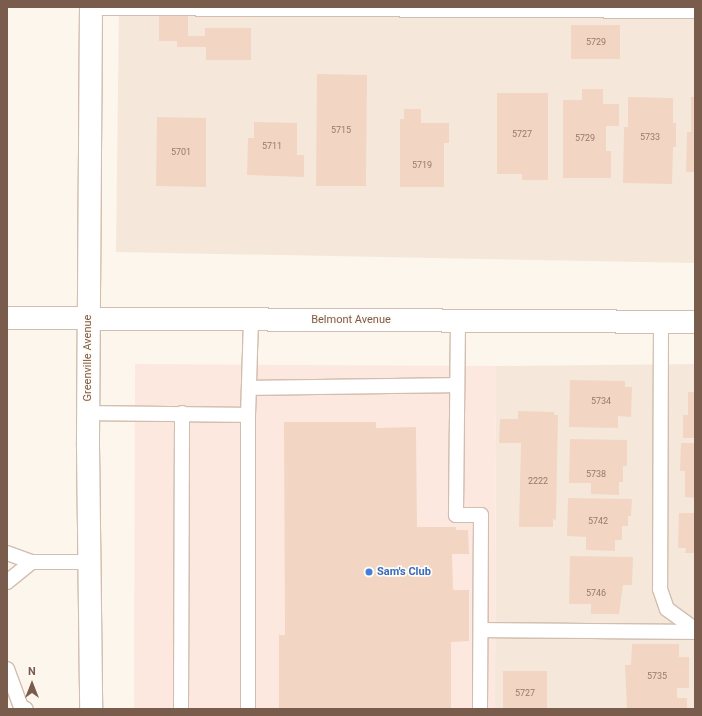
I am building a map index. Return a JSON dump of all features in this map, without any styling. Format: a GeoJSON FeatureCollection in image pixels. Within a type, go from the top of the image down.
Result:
{"type":"FeatureCollection","features":[{"type":"Feature","properties":{"kind":"main road","name":"Greenville Avenue"},"geometry":{"type":"LineString","coordinates":[[91,8],[88,318],[91,709]]}},
{"type":"Feature","properties":{"kind":"main road","name":"Belmont Avenue"},"geometry":{"type":"LineString","coordinates":[[7,318],[695,322]]}},
{"type":"Feature","properties":{"kind":"lane"},"geometry":{"type":"LineString","coordinates":[[91,8],[695,11]]}},
{"type":"Feature","properties":{"kind":"lane"},"geometry":{"type":"LineString","coordinates":[[248,709],[248,415],[251,320]]}},
{"type":"Feature","properties":{"kind":"lane"},"geometry":{"type":"LineString","coordinates":[[458,320],[456,515],[481,515],[482,630],[480,709]]}},
{"type":"Feature","properties":{"kind":"lane"},"geometry":{"type":"LineString","coordinates":[[661,322],[660,589],[667,609],[695,629]]}},
{"type":"Feature","properties":{"kind":"lane"},"geometry":{"type":"LineString","coordinates":[[249,388],[457,386]]}},
{"type":"Feature","properties":{"kind":"lane"},"geometry":{"type":"LineString","coordinates":[[88,412],[248,415]]}},
{"type":"Feature","properties":{"kind":"lane"},"geometry":{"type":"LineString","coordinates":[[181,709],[182,414]]}},
{"type":"Feature","properties":{"kind":"lane"},"geometry":{"type":"LineString","coordinates":[[7,554],[32,562],[90,562]]}},
{"type":"Feature","properties":{"kind":"lane"},"geometry":{"type":"LineString","coordinates":[[7,582],[32,562]]}},
{"type":"Feature","properties":{"kind":"lane"},"geometry":{"type":"LineString","coordinates":[[482,630],[695,632]]}},
{"type":"Feature","properties":{"kind":"lane"},"geometry":{"type":"LineString","coordinates":[[7,669],[21,706],[26,709]]}},
{"type":"Feature","properties":{"kind":"shaded area"},"geometry":{"type":"Polygon","coordinates":[[[119,7],[695,7],[695,263],[116,252],[119,7]]]}},
{"type":"Feature","properties":{"kind":"shaded area"},"geometry":{"type":"Polygon","coordinates":[[[135,364],[496,366],[495,709],[134,709],[135,364]]]}},
{"type":"Feature","properties":{"kind":"shaded area"},"geometry":{"type":"Polygon","coordinates":[[[695,364],[695,709],[495,709],[496,366],[695,364]]]}},
{"type":"Feature","properties":{"kind":"building"},"geometry":{"type":"Polygon","coordinates":[[[159,11],[188,11],[188,36],[205,36],[205,28],[251,28],[251,60],[206,60],[206,47],[177,47],[177,41],[159,41],[159,11]]]}},
{"type":"Feature","properties":{"kind":"building"},"geometry":{"type":"Polygon","coordinates":[[[571,25],[620,25],[620,59],[571,59],[571,25]]]}},
{"type":"Feature","properties":{"kind":"building"},"geometry":{"type":"Polygon","coordinates":[[[317,74],[367,75],[366,186],[316,186],[317,74]]]}},
{"type":"Feature","properties":{"kind":"building"},"geometry":{"type":"Polygon","coordinates":[[[582,89],[603,89],[603,104],[619,104],[619,126],[606,126],[606,151],[611,151],[611,178],[563,178],[563,100],[582,100],[582,89]]]}},
{"type":"Feature","properties":{"kind":"building"},"geometry":{"type":"Polygon","coordinates":[[[497,93],[548,93],[548,180],[522,180],[522,174],[497,174],[497,93]]]}},
{"type":"Feature","properties":{"kind":"building"},"geometry":{"type":"Polygon","coordinates":[[[628,97],[673,98],[673,123],[676,123],[676,147],[673,147],[672,184],[623,183],[624,127],[628,127],[628,97]]]}},
{"type":"Feature","properties":{"kind":"building"},"geometry":{"type":"Polygon","coordinates":[[[691,97],[695,97],[695,172],[686,172],[687,132],[691,132],[691,97]]]}},
{"type":"Feature","properties":{"kind":"building"},"geometry":{"type":"Polygon","coordinates":[[[404,109],[421,109],[421,123],[449,123],[449,143],[444,143],[444,187],[400,187],[400,119],[404,119],[404,109]]]}},
{"type":"Feature","properties":{"kind":"building"},"geometry":{"type":"Polygon","coordinates":[[[157,117],[206,118],[206,187],[156,186],[157,117]]]}},
{"type":"Feature","properties":{"kind":"building"},"geometry":{"type":"Polygon","coordinates":[[[254,122],[297,123],[297,155],[304,155],[304,177],[247,175],[248,138],[254,138],[254,122]]]}},
{"type":"Feature","properties":{"kind":"building"},"geometry":{"type":"Polygon","coordinates":[[[570,380],[625,381],[625,387],[632,387],[631,417],[618,416],[618,428],[569,427],[570,380]]]}},
{"type":"Feature","properties":{"kind":"building"},"geometry":{"type":"Polygon","coordinates":[[[688,392],[695,392],[695,438],[683,438],[683,415],[688,415],[688,392]]]}},
{"type":"Feature","properties":{"kind":"building"},"geometry":{"type":"Polygon","coordinates":[[[518,411],[554,412],[554,415],[558,415],[556,520],[553,519],[553,527],[519,527],[521,443],[499,443],[500,419],[518,419],[518,411]]]}},
{"type":"Feature","properties":{"kind":"building","name":"Sam's Club"},"geometry":{"type":"Polygon","coordinates":[[[284,422],[376,422],[376,428],[416,427],[417,527],[456,527],[456,530],[468,530],[469,554],[452,554],[453,590],[469,590],[469,641],[451,642],[451,709],[279,709],[279,635],[285,635],[284,422]]]}},
{"type":"Feature","properties":{"kind":"building"},"geometry":{"type":"Polygon","coordinates":[[[570,439],[627,440],[627,466],[623,466],[623,482],[619,482],[619,495],[591,494],[591,483],[569,483],[570,439]]]}},
{"type":"Feature","properties":{"kind":"building"},"geometry":{"type":"Polygon","coordinates":[[[681,443],[695,443],[695,498],[685,497],[685,471],[680,471],[681,443]]]}},
{"type":"Feature","properties":{"kind":"building"},"geometry":{"type":"Polygon","coordinates":[[[568,498],[632,499],[631,516],[628,516],[628,526],[622,526],[622,540],[615,540],[615,551],[586,550],[586,537],[567,536],[568,498]]]}},
{"type":"Feature","properties":{"kind":"building"},"geometry":{"type":"Polygon","coordinates":[[[679,513],[695,513],[695,553],[685,553],[686,548],[678,548],[679,513]]]}},
{"type":"Feature","properties":{"kind":"building"},"geometry":{"type":"Polygon","coordinates":[[[570,556],[633,557],[632,585],[623,585],[619,614],[591,614],[591,604],[569,604],[570,556]]]}},
{"type":"Feature","properties":{"kind":"building"},"geometry":{"type":"Polygon","coordinates":[[[632,644],[679,644],[679,657],[689,657],[689,688],[677,688],[677,698],[687,698],[687,709],[627,709],[625,665],[631,665],[632,644]]]}},
{"type":"Feature","properties":{"kind":"building"},"geometry":{"type":"Polygon","coordinates":[[[503,671],[547,671],[547,709],[503,709],[503,671]]]}},
{"type":"Feature","properties":{"kind":"place","name":"Sam's Club"},"geometry":{"type":"Point","coordinates":[369,572]}}]}
